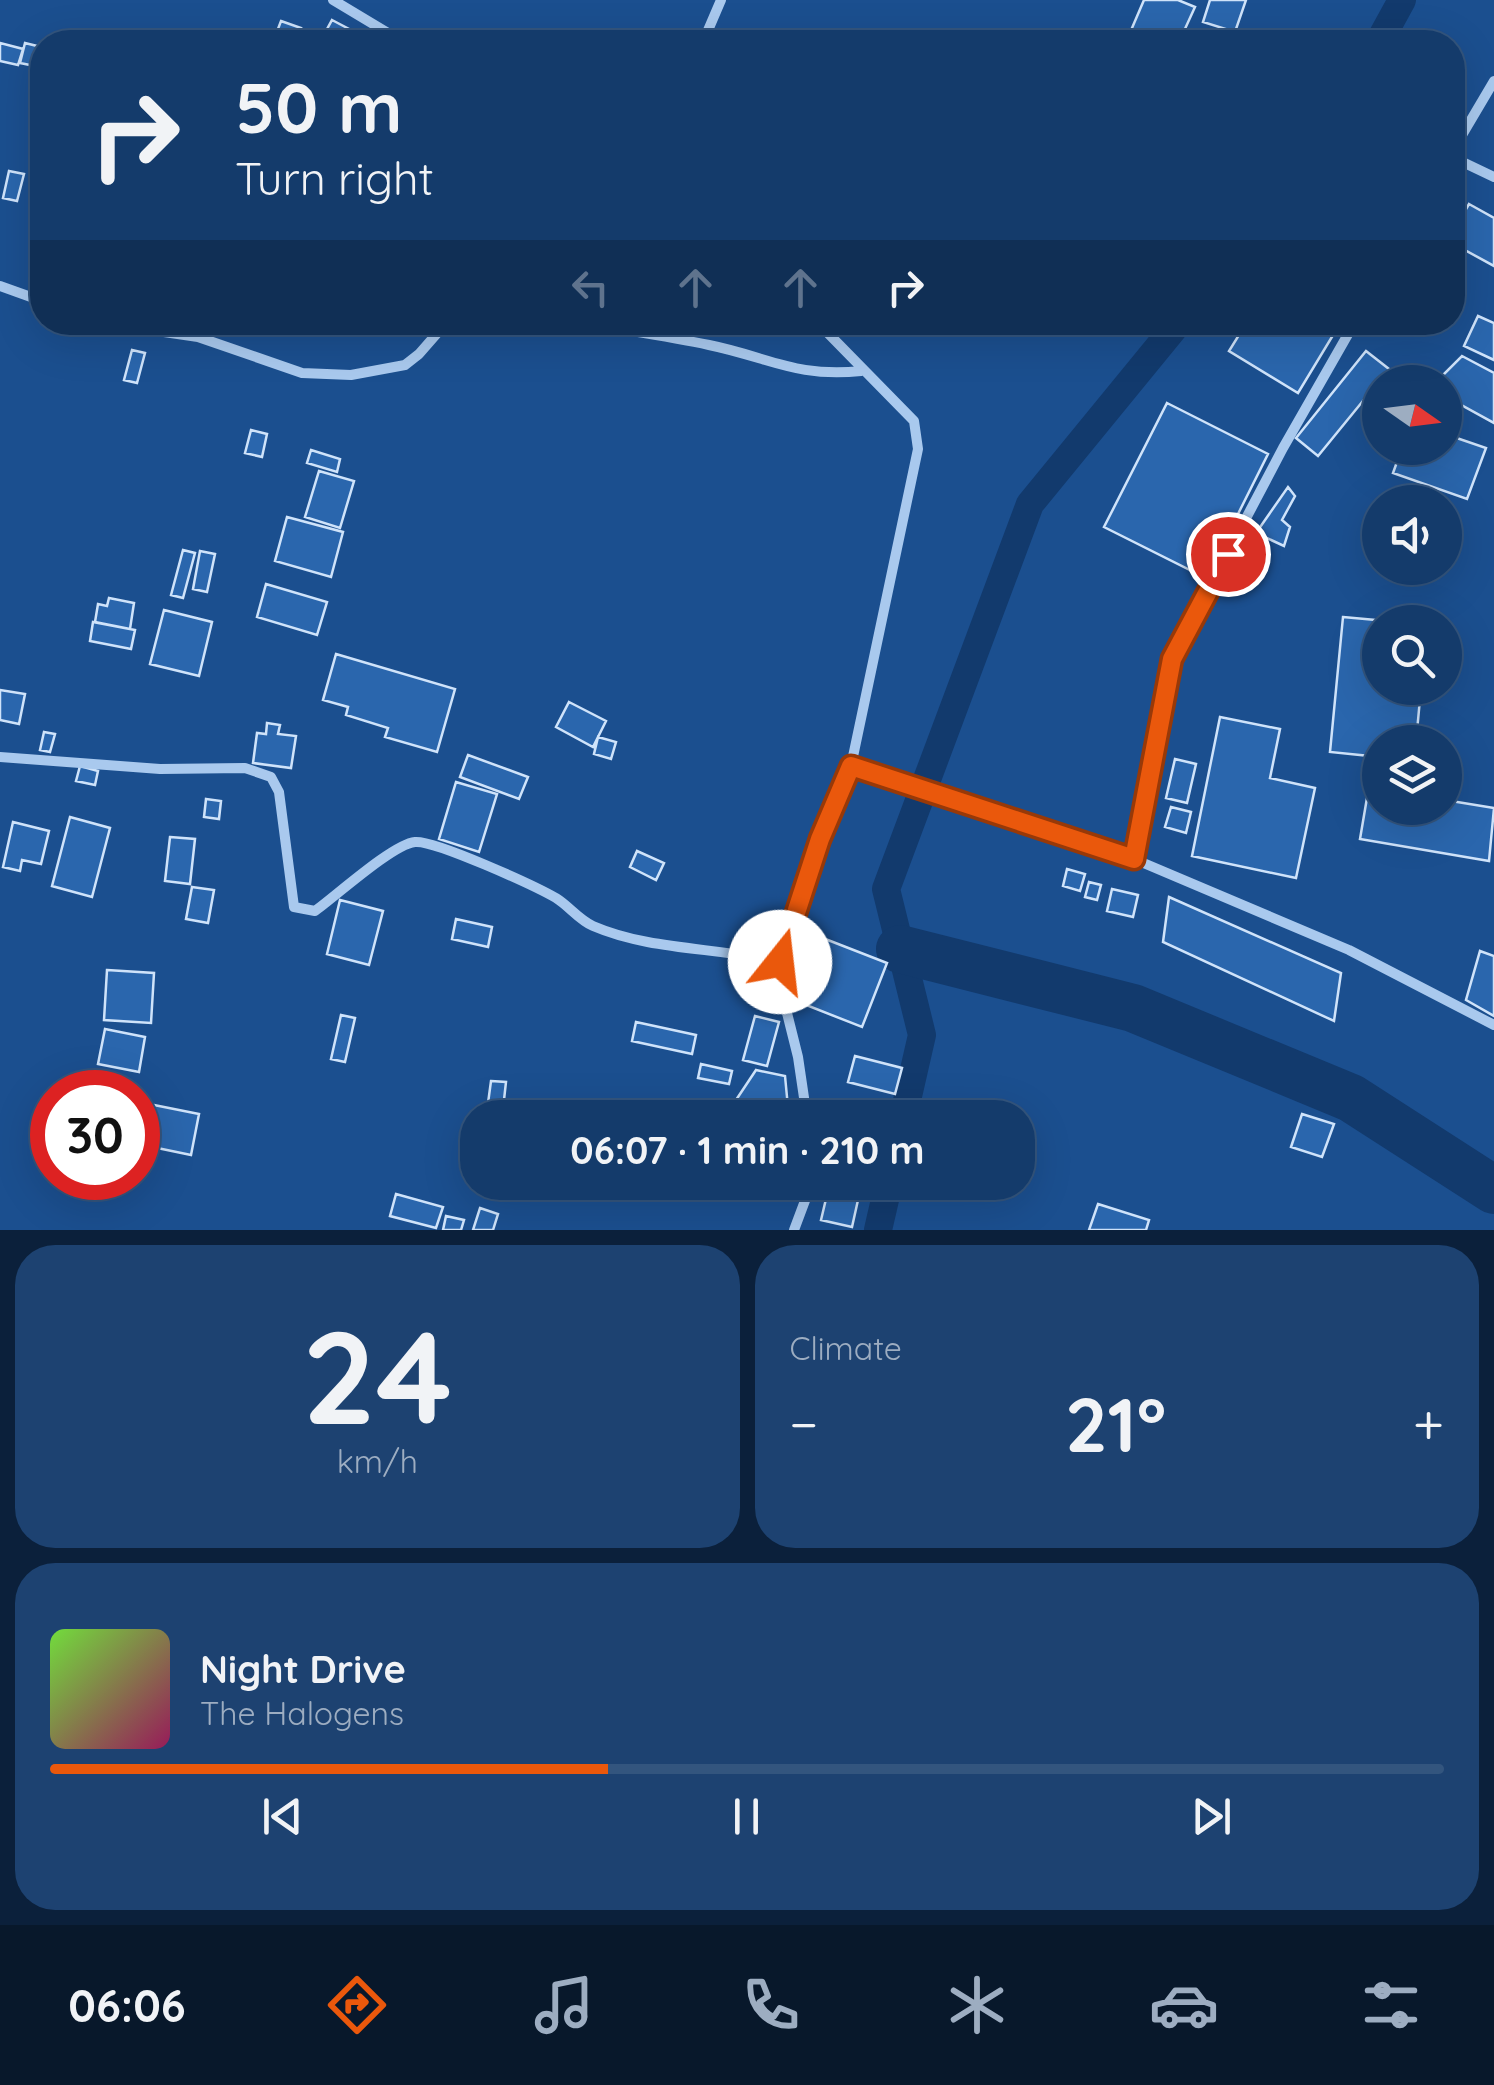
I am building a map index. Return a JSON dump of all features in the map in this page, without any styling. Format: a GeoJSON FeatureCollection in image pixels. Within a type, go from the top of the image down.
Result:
{"type":"FeatureCollection","features":[{"type":"Feature","properties":{"kind":"street"},"geometry":{"type":"LineString","coordinates":[[333,0],[383,30]]}},
{"type":"Feature","properties":{"kind":"street"},"geometry":{"type":"LineString","coordinates":[[708,30],[721,0]]}},
{"type":"Feature","properties":{"kind":"street"},"geometry":{"type":"LineString","coordinates":[[1465,131],[1494,81]]}},
{"type":"Feature","properties":{"kind":"street"},"geometry":{"type":"LineString","coordinates":[[1465,161],[1494,177]]}},
{"type":"Feature","properties":{"kind":"street"},"geometry":{"type":"LineString","coordinates":[[0,286],[30,297]]}},
{"type":"Feature","properties":{"kind":"street"},"geometry":{"type":"LineString","coordinates":[[179,335],[302,373],[352,375],[405,365],[434,335]]}},
{"type":"Feature","properties":{"kind":"street"},"geometry":{"type":"LineString","coordinates":[[654,335],[712,345],[799,371],[833,374],[861,370]]}},
{"type":"Feature","properties":{"kind":"street"},"geometry":{"type":"LineString","coordinates":[[804,1100],[781,990],[780,962],[820,839],[851,766],[918,449],[914,421],[829,335]]}},
{"type":"Feature","properties":{"kind":"street"},"geometry":{"type":"LineString","coordinates":[[1134,859],[1172,659],[1348,335]]}},
{"type":"Feature","properties":{"kind":"street"},"geometry":{"type":"LineString","coordinates":[[0,757],[160,769],[246,768],[271,777],[279,792],[294,907],[315,911],[394,850],[416,842],[472,859],[557,899],[590,925],[648,942],[780,962]]}},
{"type":"Feature","properties":{"kind":"street"},"geometry":{"type":"LineString","coordinates":[[851,766],[1134,859],[1349,950],[1494,1025]]}},
{"type":"Feature","properties":{"kind":"street"},"geometry":{"type":"LineString","coordinates":[[794,1230],[805,1200]]}},
{"type":"Feature","properties":{"kind":"building"},"geometry":{"type":"Polygon","coordinates":[[[1144,0],[1178,0],[1195,7],[1184,30],[1131,30],[1144,0]]]}},
{"type":"Feature","properties":{"kind":"building"},"geometry":{"type":"Polygon","coordinates":[[[1210,0],[1246,0],[1236,30],[1203,22],[1210,0]]]}},
{"type":"Feature","properties":{"kind":"building"},"geometry":{"type":"Polygon","coordinates":[[[332,20],[349,29],[348,30],[327,30],[332,20]]]}},
{"type":"Feature","properties":{"kind":"building"},"geometry":{"type":"Polygon","coordinates":[[[281,21],[301,28],[300,30],[278,30],[281,21]]]}},
{"type":"Feature","properties":{"kind":"building"},"geometry":{"type":"Polygon","coordinates":[[[0,43],[23,49],[18,65],[0,61],[0,43]]]}},
{"type":"Feature","properties":{"kind":"building"},"geometry":{"type":"Polygon","coordinates":[[[25,43],[30,44],[30,65],[20,63],[25,43]]]}},
{"type":"Feature","properties":{"kind":"building"},"geometry":{"type":"Polygon","coordinates":[[[9,171],[24,174],[17,201],[3,198],[9,171]]]}},
{"type":"Feature","properties":{"kind":"building"},"geometry":{"type":"Polygon","coordinates":[[[1469,204],[1494,218],[1494,266],[1465,250],[1465,211],[1469,204]]]}},
{"type":"Feature","properties":{"kind":"building"},"geometry":{"type":"Polygon","coordinates":[[[1478,316],[1494,323],[1494,360],[1464,346],[1478,316]]]}},
{"type":"Feature","properties":{"kind":"building"},"geometry":{"type":"Polygon","coordinates":[[[1239,335],[1333,335],[1298,393],[1229,351],[1239,335]]]}},
{"type":"Feature","properties":{"kind":"building"},"geometry":{"type":"Polygon","coordinates":[[[132,350],[145,353],[137,383],[124,380],[132,350]]]}},
{"type":"Feature","properties":{"kind":"building"},"geometry":{"type":"Polygon","coordinates":[[[1366,351],[1384,365],[1362,365],[1362,402],[1318,456],[1296,438],[1366,351]]]}},
{"type":"Feature","properties":{"kind":"building"},"geometry":{"type":"Polygon","coordinates":[[[1462,356],[1494,373],[1494,423],[1462,405],[1462,365],[1453,365],[1462,356]]]}},
{"type":"Feature","properties":{"kind":"building"},"geometry":{"type":"Polygon","coordinates":[[[1167,403],[1268,454],[1206,578],[1104,527],[1167,403]]]}},
{"type":"Feature","properties":{"kind":"building"},"geometry":{"type":"Polygon","coordinates":[[[251,430],[267,434],[262,457],[245,453],[251,430]]]}},
{"type":"Feature","properties":{"kind":"building"},"geometry":{"type":"Polygon","coordinates":[[[1462,440],[1486,448],[1467,499],[1462,497],[1462,485],[1427,485],[1393,473],[1396,465],[1462,465],[1462,440]]]}},
{"type":"Feature","properties":{"kind":"building"},"geometry":{"type":"Polygon","coordinates":[[[311,450],[340,459],[337,472],[307,463],[311,450]]]}},
{"type":"Feature","properties":{"kind":"building"},"geometry":{"type":"Polygon","coordinates":[[[319,471],[354,481],[340,528],[305,517],[319,471]]]}},
{"type":"Feature","properties":{"kind":"building"},"geometry":{"type":"Polygon","coordinates":[[[1288,487],[1295,496],[1282,520],[1290,527],[1284,546],[1256,533],[1288,487]]]}},
{"type":"Feature","properties":{"kind":"building"},"geometry":{"type":"Polygon","coordinates":[[[287,517],[343,532],[331,577],[275,561],[287,517]]]}},
{"type":"Feature","properties":{"kind":"building"},"geometry":{"type":"Polygon","coordinates":[[[183,550],[195,553],[183,598],[171,595],[183,550]]]}},
{"type":"Feature","properties":{"kind":"building"},"geometry":{"type":"Polygon","coordinates":[[[200,551],[215,554],[207,592],[193,589],[200,551]]]}},
{"type":"Feature","properties":{"kind":"building"},"geometry":{"type":"Polygon","coordinates":[[[266,584],[327,602],[317,635],[257,617],[266,584]]]}},
{"type":"Feature","properties":{"kind":"building"},"geometry":{"type":"Polygon","coordinates":[[[109,598],[134,603],[130,629],[95,622],[98,604],[107,606],[109,598]]]}},
{"type":"Feature","properties":{"kind":"building"},"geometry":{"type":"Polygon","coordinates":[[[164,610],[212,622],[199,676],[150,664],[164,610]]]}},
{"type":"Feature","properties":{"kind":"building"},"geometry":{"type":"Polygon","coordinates":[[[1343,617],[1362,619],[1362,705],[1419,705],[1418,725],[1362,725],[1362,755],[1330,752],[1343,617]]]}},
{"type":"Feature","properties":{"kind":"building"},"geometry":{"type":"Polygon","coordinates":[[[93,622],[135,630],[131,649],[90,641],[93,622]]]}},
{"type":"Feature","properties":{"kind":"building"},"geometry":{"type":"Polygon","coordinates":[[[336,654],[455,689],[437,752],[385,737],[388,728],[346,715],[348,707],[323,700],[336,654]]]}},
{"type":"Feature","properties":{"kind":"building"},"geometry":{"type":"Polygon","coordinates":[[[0,690],[25,694],[19,724],[0,720],[0,690]]]}},
{"type":"Feature","properties":{"kind":"building"},"geometry":{"type":"Polygon","coordinates":[[[569,702],[606,721],[593,747],[556,727],[569,702]]]}},
{"type":"Feature","properties":{"kind":"building"},"geometry":{"type":"Polygon","coordinates":[[[1220,717],[1280,729],[1270,778],[1315,788],[1296,878],[1192,856],[1220,717]]]}},
{"type":"Feature","properties":{"kind":"building"},"geometry":{"type":"Polygon","coordinates":[[[267,723],[280,725],[278,734],[296,736],[291,768],[253,763],[257,733],[266,734],[267,723]]]}},
{"type":"Feature","properties":{"kind":"building"},"geometry":{"type":"Polygon","coordinates":[[[44,732],[55,734],[50,752],[40,750],[44,732]]]}},
{"type":"Feature","properties":{"kind":"building"},"geometry":{"type":"Polygon","coordinates":[[[598,737],[616,742],[611,759],[594,754],[598,737]]]}},
{"type":"Feature","properties":{"kind":"building"},"geometry":{"type":"Polygon","coordinates":[[[468,755],[528,777],[519,799],[460,777],[468,755]]]}},
{"type":"Feature","properties":{"kind":"building"},"geometry":{"type":"Polygon","coordinates":[[[1175,759],[1196,764],[1187,803],[1166,798],[1175,759]]]}},
{"type":"Feature","properties":{"kind":"building"},"geometry":{"type":"Polygon","coordinates":[[[80,766],[98,771],[95,785],[76,781],[80,766]]]}},
{"type":"Feature","properties":{"kind":"building"},"geometry":{"type":"Polygon","coordinates":[[[456,782],[497,794],[479,852],[439,839],[456,782]]]}},
{"type":"Feature","properties":{"kind":"building"},"geometry":{"type":"Polygon","coordinates":[[[206,799],[221,801],[219,819],[204,817],[206,799]]]}},
{"type":"Feature","properties":{"kind":"building"},"geometry":{"type":"Polygon","coordinates":[[[1462,803],[1494,808],[1489,861],[1360,839],[1362,825],[1462,825],[1462,803]]]}},
{"type":"Feature","properties":{"kind":"building"},"geometry":{"type":"Polygon","coordinates":[[[1171,807],[1191,812],[1186,833],[1165,827],[1171,807]]]}},
{"type":"Feature","properties":{"kind":"building"},"geometry":{"type":"Polygon","coordinates":[[[70,817],[110,828],[92,897],[52,886],[70,817]]]}},
{"type":"Feature","properties":{"kind":"building"},"geometry":{"type":"Polygon","coordinates":[[[13,822],[49,831],[41,864],[22,860],[20,871],[3,867],[13,822]]]}},
{"type":"Feature","properties":{"kind":"building"},"geometry":{"type":"Polygon","coordinates":[[[170,837],[195,839],[190,884],[165,881],[170,837]]]}},
{"type":"Feature","properties":{"kind":"building"},"geometry":{"type":"Polygon","coordinates":[[[637,851],[664,863],[656,880],[630,867],[637,851]]]}},
{"type":"Feature","properties":{"kind":"building"},"geometry":{"type":"Polygon","coordinates":[[[1067,869],[1085,874],[1080,891],[1063,886],[1067,869]]]}},
{"type":"Feature","properties":{"kind":"building"},"geometry":{"type":"Polygon","coordinates":[[[1089,882],[1101,885],[1097,900],[1085,897],[1089,882]]]}},
{"type":"Feature","properties":{"kind":"building"},"geometry":{"type":"Polygon","coordinates":[[[192,887],[214,890],[208,923],[186,919],[192,887]]]}},
{"type":"Feature","properties":{"kind":"building"},"geometry":{"type":"Polygon","coordinates":[[[1112,889],[1138,895],[1133,917],[1107,911],[1112,889]]]}},
{"type":"Feature","properties":{"kind":"building"},"geometry":{"type":"Polygon","coordinates":[[[1169,897],[1341,973],[1334,1021],[1163,942],[1169,897]]]}},
{"type":"Feature","properties":{"kind":"building"},"geometry":{"type":"Polygon","coordinates":[[[340,900],[383,911],[369,965],[327,954],[340,900]]]}},
{"type":"Feature","properties":{"kind":"building"},"geometry":{"type":"Polygon","coordinates":[[[456,919],[492,927],[488,947],[452,939],[456,919]]]}},
{"type":"Feature","properties":{"kind":"building"},"geometry":{"type":"Polygon","coordinates":[[[815,935],[887,963],[862,1027],[791,999],[815,935]]]}},
{"type":"Feature","properties":{"kind":"building"},"geometry":{"type":"Polygon","coordinates":[[[1480,951],[1494,956],[1494,1016],[1466,1000],[1480,951]]]}},
{"type":"Feature","properties":{"kind":"building"},"geometry":{"type":"Polygon","coordinates":[[[107,970],[154,973],[151,1023],[104,1020],[107,970]]]}},
{"type":"Feature","properties":{"kind":"building"},"geometry":{"type":"Polygon","coordinates":[[[341,1015],[355,1018],[345,1062],[331,1059],[341,1015]]]}},
{"type":"Feature","properties":{"kind":"building"},"geometry":{"type":"Polygon","coordinates":[[[755,1016],[779,1022],[767,1066],[743,1060],[755,1016]]]}},
{"type":"Feature","properties":{"kind":"building"},"geometry":{"type":"Polygon","coordinates":[[[636,1022],[696,1035],[692,1054],[632,1041],[636,1022]]]}},
{"type":"Feature","properties":{"kind":"building"},"geometry":{"type":"Polygon","coordinates":[[[105,1029],[145,1037],[139,1070],[98,1064],[105,1029]]]}},
{"type":"Feature","properties":{"kind":"building"},"geometry":{"type":"Polygon","coordinates":[[[855,1056],[902,1068],[895,1094],[848,1082],[855,1056]]]}},
{"type":"Feature","properties":{"kind":"building"},"geometry":{"type":"Polygon","coordinates":[[[701,1064],[732,1071],[729,1084],[698,1078],[701,1064]]]}},
{"type":"Feature","properties":{"kind":"building"},"geometry":{"type":"Polygon","coordinates":[[[756,1070],[785,1076],[787,1100],[736,1100],[756,1070]]]}},
{"type":"Feature","properties":{"kind":"building"},"geometry":{"type":"Polygon","coordinates":[[[491,1081],[506,1082],[504,1100],[488,1100],[491,1081]]]}},
{"type":"Feature","properties":{"kind":"building"},"geometry":{"type":"Polygon","coordinates":[[[160,1106],[199,1114],[191,1155],[160,1149],[160,1106]]]}},
{"type":"Feature","properties":{"kind":"building"},"geometry":{"type":"Polygon","coordinates":[[[1302,1114],[1334,1124],[1322,1157],[1291,1147],[1302,1114]]]}},
{"type":"Feature","properties":{"kind":"building"},"geometry":{"type":"Polygon","coordinates":[[[396,1194],[443,1207],[436,1228],[390,1216],[396,1194]]]}},
{"type":"Feature","properties":{"kind":"building"},"geometry":{"type":"Polygon","coordinates":[[[826,1200],[858,1200],[852,1227],[821,1220],[826,1200]]]}},
{"type":"Feature","properties":{"kind":"building"},"geometry":{"type":"Polygon","coordinates":[[[1098,1204],[1149,1220],[1146,1230],[1089,1230],[1098,1204]]]}},
{"type":"Feature","properties":{"kind":"building"},"geometry":{"type":"Polygon","coordinates":[[[480,1208],[498,1214],[493,1230],[473,1230],[480,1208]]]}},
{"type":"Feature","properties":{"kind":"building"},"geometry":{"type":"Polygon","coordinates":[[[446,1216],[464,1220],[461,1230],[443,1230],[446,1216]]]}},
{"type":"Feature","properties":{"kind":"waterway"},"geometry":{"type":"LineString","coordinates":[[1386,30],[1402,0]]}},
{"type":"Feature","properties":{"kind":"waterway"},"geometry":{"type":"LineString","coordinates":[[907,1100],[922,1035],[886,889],[1030,504],[1168,335]]}},
{"type":"Feature","properties":{"kind":"waterway"},"geometry":{"type":"LineString","coordinates":[[900,949],[1133,1008],[1351,1098],[1494,1190]]}},
{"type":"Feature","properties":{"kind":"waterway"},"geometry":{"type":"LineString","coordinates":[[878,1230],[885,1200]]}},
{"type":"Feature","properties":{"kind":"route"},"geometry":{"type":"LineString","coordinates":[[780,962],[820,839],[851,766],[1134,859],[1172,659],[1228,554]]}}]}
